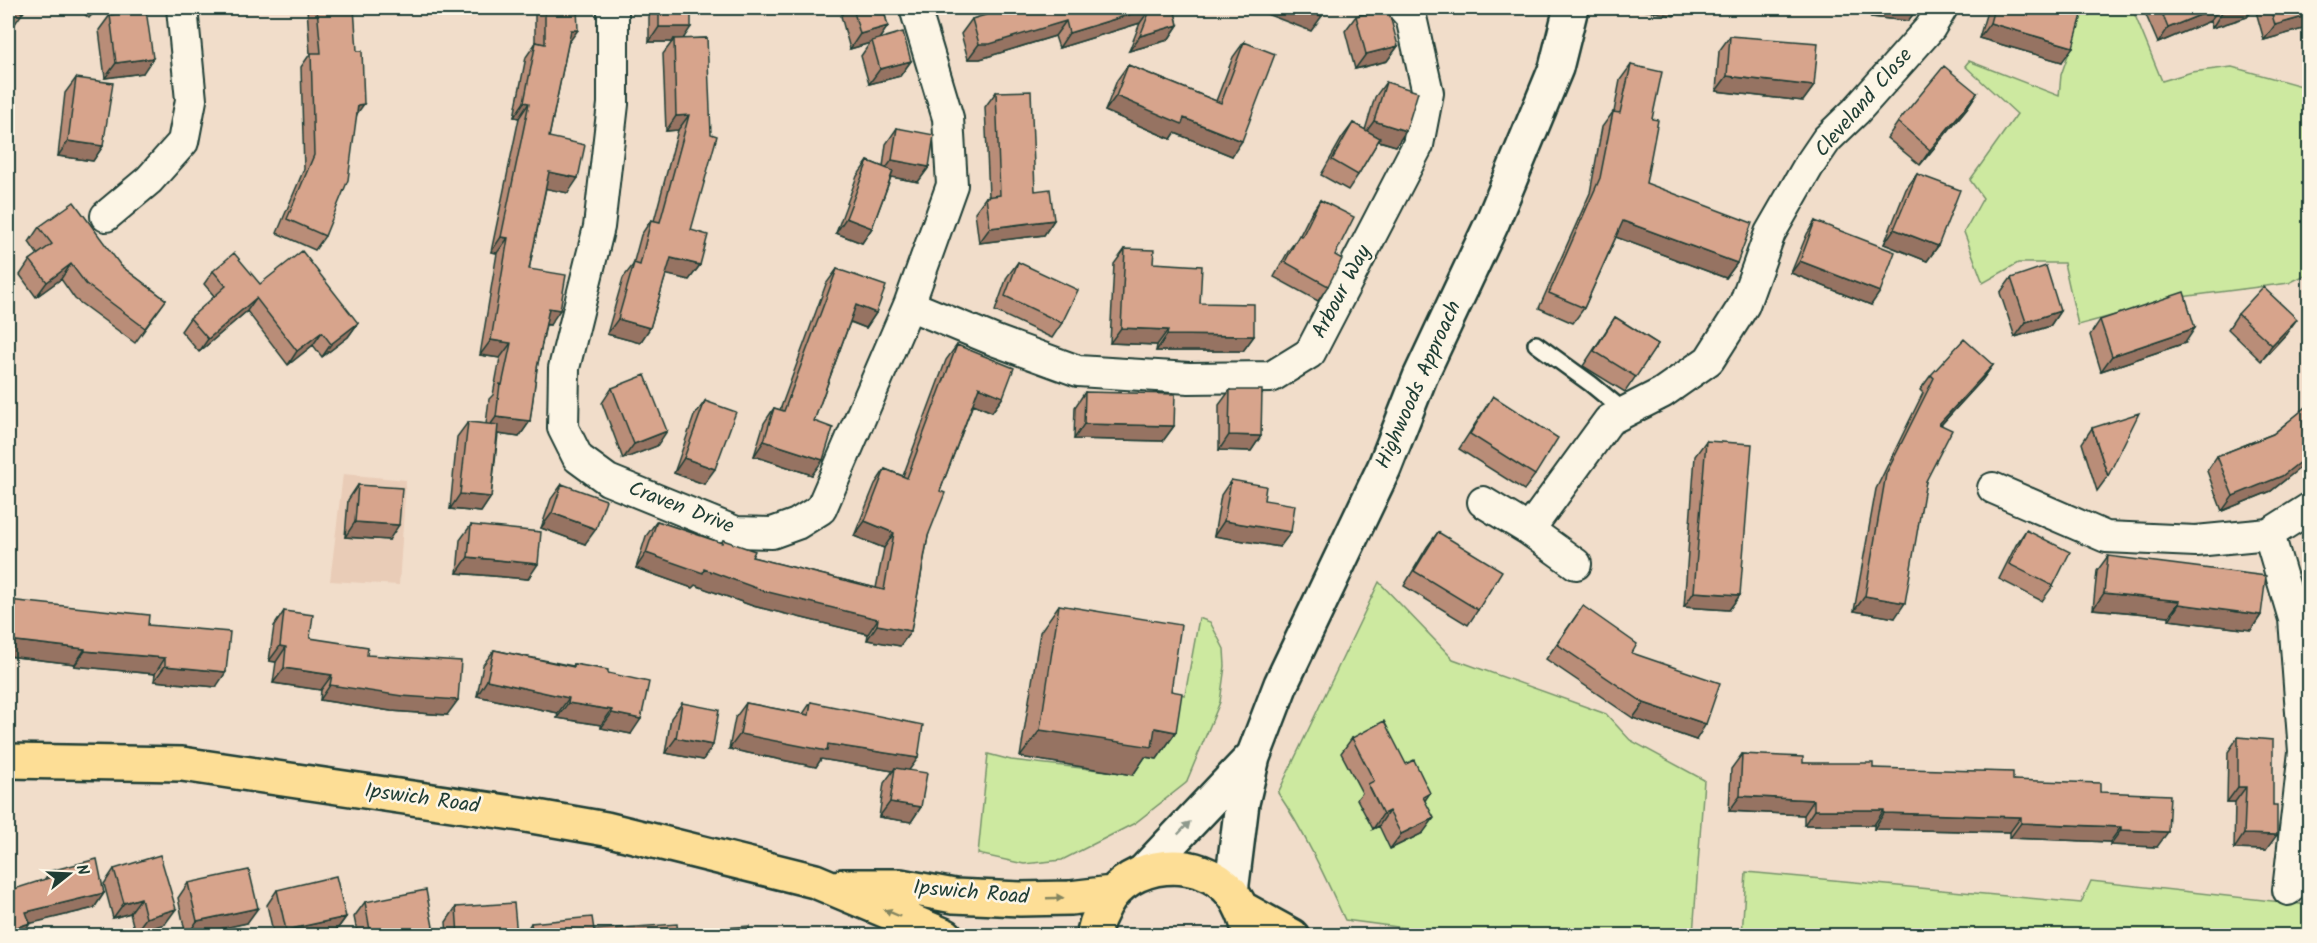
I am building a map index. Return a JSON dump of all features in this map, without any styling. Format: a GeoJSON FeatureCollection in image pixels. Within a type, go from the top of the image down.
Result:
{"type":"FeatureCollection","features":[{"type":"Feature","properties":{"kind":"main road","name":"Ipswich Road"},"geometry":{"type":"LineString","coordinates":[[8,761],[182,764],[508,812],[606,829],[830,886],[946,936]]}},
{"type":"Feature","properties":{"kind":"main road"},"geometry":{"type":"LineString","coordinates":[[1094,936],[1094,927],[1112,893],[1144,871],[1177,866],[1208,874],[1241,912],[1292,936]]}},
{"type":"Feature","properties":{"kind":"main road","name":"Ipswich Road"},"geometry":{"type":"LineString","coordinates":[[830,886],[900,886],[954,896],[1020,899],[1070,898],[1112,893]]}},
{"type":"Feature","properties":{"kind":"street"},"geometry":{"type":"LineString","coordinates":[[106,216],[149,180],[183,142],[191,100],[182,8]]}},
{"type":"Feature","properties":{"kind":"street","name":"Craven Drive"},"geometry":{"type":"LineString","coordinates":[[613,8],[614,104],[599,227],[564,368],[563,428],[578,458],[608,480],[736,532],[772,533],[797,524],[821,509],[909,305],[952,185],[948,118],[921,9]]}},
{"type":"Feature","properties":{"kind":"street","name":"Arbour Way"},"geometry":{"type":"LineString","coordinates":[[909,305],[1078,372],[1189,378],[1271,377],[1310,353],[1418,145],[1428,93],[1411,17],[1403,8]]}},
{"type":"Feature","properties":{"kind":"street","name":"Highwoods Approach"},"geometry":{"type":"LineString","coordinates":[[1241,912],[1242,803],[1253,757],[1281,684],[1384,468],[1420,377],[1492,223],[1556,68],[1571,8]]}},
{"type":"Feature","properties":{"kind":"street","name":"Cleveland Close"},"geometry":{"type":"LineString","coordinates":[[1529,530],[1609,420],[1662,393],[1709,360],[1744,305],[1770,233],[1808,167],[1827,139],[1856,111],[1930,28],[1942,8]]}},
{"type":"Feature","properties":{"kind":"street"},"geometry":{"type":"LineString","coordinates":[[1993,489],[2106,537],[2196,541],[2269,534],[2310,508]]}},
{"type":"Feature","properties":{"kind":"street"},"geometry":{"type":"LineString","coordinates":[[1483,502],[1529,530],[1576,564]]}},
{"type":"Feature","properties":{"kind":"street"},"geometry":{"type":"LineString","coordinates":[[2269,534],[2294,619],[2304,752],[2288,890]]}},
{"type":"Feature","properties":{"kind":"street","name":"Highwoods Approach"},"geometry":{"type":"LineString","coordinates":[[1144,871],[1253,757]]}},
{"type":"Feature","properties":{"kind":"lane"},"geometry":{"type":"LineString","coordinates":[[1536,345],[1591,384],[1625,412]]}},
{"type":"Feature","properties":{"kind":"shaded area"},"geometry":{"type":"Polygon","coordinates":[[[343,474],[406,480],[399,585],[330,581],[343,474]]]}},
{"type":"Feature","properties":{"kind":"green space"},"geometry":{"type":"Polygon","coordinates":[[[2092,8],[2132,8],[2162,81],[2192,72],[2232,67],[2309,88],[2309,273],[2289,283],[2181,297],[2078,325],[2064,263],[2018,263],[1983,283],[1964,232],[1983,198],[1970,180],[2017,114],[1965,66],[1969,61],[2059,96],[2061,75],[2082,15],[2089,16],[2092,8]]]}},
{"type":"Feature","properties":{"kind":"green space"},"geometry":{"type":"Polygon","coordinates":[[[1379,582],[1453,659],[1606,714],[1630,740],[1704,780],[1693,935],[1465,936],[1345,920],[1306,839],[1278,793],[1379,582]]]}},
{"type":"Feature","properties":{"kind":"green space"},"geometry":{"type":"Polygon","coordinates":[[[1199,618],[1210,622],[1224,649],[1225,666],[1220,702],[1186,783],[1135,823],[1062,860],[1024,864],[978,854],[988,754],[1011,760],[1133,774],[1156,689],[1185,695],[1199,618]]]}},
{"type":"Feature","properties":{"kind":"green space"},"geometry":{"type":"Polygon","coordinates":[[[1746,872],[2081,903],[2091,881],[2309,905],[2309,935],[1742,936],[1746,872]]]}},
{"type":"Feature","properties":{"kind":"building"},"geometry":{"type":"Polygon","coordinates":[[[13,8],[26,8],[23,13],[13,8]]]}},
{"type":"Feature","properties":{"kind":"building"},"geometry":{"type":"Polygon","coordinates":[[[317,8],[354,8],[357,51],[362,51],[364,104],[358,105],[348,180],[325,236],[287,219],[314,155],[311,53],[321,53],[317,8]]]}},
{"type":"Feature","properties":{"kind":"building"},"geometry":{"type":"Polygon","coordinates":[[[545,8],[577,8],[578,30],[571,30],[549,137],[585,145],[578,178],[549,172],[529,269],[566,275],[560,310],[549,308],[537,368],[530,421],[496,417],[500,384],[502,385],[511,343],[491,340],[508,238],[501,237],[529,103],[524,102],[536,42],[545,44],[545,8]]]}},
{"type":"Feature","properties":{"kind":"building"},"geometry":{"type":"Polygon","coordinates":[[[659,8],[691,8],[691,27],[659,27],[659,8]]]}},
{"type":"Feature","properties":{"kind":"building"},"geometry":{"type":"Polygon","coordinates":[[[853,8],[883,8],[888,26],[860,34],[853,8]]]}},
{"type":"Feature","properties":{"kind":"building"},"geometry":{"type":"Polygon","coordinates":[[[1009,8],[1012,10],[1021,8],[1151,8],[1069,33],[1066,21],[990,44],[979,44],[972,19],[1009,8]]]}},
{"type":"Feature","properties":{"kind":"building"},"geometry":{"type":"Polygon","coordinates":[[[1151,8],[1174,8],[1178,25],[1140,36],[1151,8]]]}},
{"type":"Feature","properties":{"kind":"building"},"geometry":{"type":"Polygon","coordinates":[[[1299,8],[1325,8],[1322,16],[1299,8]]]}},
{"type":"Feature","properties":{"kind":"building"},"geometry":{"type":"Polygon","coordinates":[[[1388,8],[1398,46],[1366,54],[1356,16],[1388,8]]]}},
{"type":"Feature","properties":{"kind":"building"},"geometry":{"type":"Polygon","coordinates":[[[1994,8],[2084,8],[2073,47],[1990,23],[1994,8]]]}},
{"type":"Feature","properties":{"kind":"building"},"geometry":{"type":"Polygon","coordinates":[[[2160,8],[2217,8],[2168,28],[2160,8]]]}},
{"type":"Feature","properties":{"kind":"building"},"geometry":{"type":"Polygon","coordinates":[[[2221,8],[2240,8],[2222,12],[2221,8]]]}},
{"type":"Feature","properties":{"kind":"building"},"geometry":{"type":"Polygon","coordinates":[[[2270,8],[2310,8],[2310,15],[2275,25],[2270,8]]]}},
{"type":"Feature","properties":{"kind":"building"},"geometry":{"type":"Polygon","coordinates":[[[146,10],[153,58],[116,63],[110,15],[146,10]]]}},
{"type":"Feature","properties":{"kind":"building"},"geometry":{"type":"Polygon","coordinates":[[[903,32],[911,61],[880,69],[872,41],[903,32]]]}},
{"type":"Feature","properties":{"kind":"building"},"geometry":{"type":"Polygon","coordinates":[[[1730,36],[1818,43],[1814,86],[1727,76],[1730,36]]]}},
{"type":"Feature","properties":{"kind":"building"},"geometry":{"type":"Polygon","coordinates":[[[707,38],[711,134],[717,136],[691,230],[708,235],[700,265],[671,258],[650,328],[618,319],[634,263],[640,265],[651,220],[660,222],[689,115],[676,116],[674,39],[707,38]]]}},
{"type":"Feature","properties":{"kind":"building"},"geometry":{"type":"Polygon","coordinates":[[[1244,42],[1275,54],[1242,141],[1184,118],[1182,124],[1116,96],[1128,65],[1221,103],[1244,42]]]}},
{"type":"Feature","properties":{"kind":"building"},"geometry":{"type":"Polygon","coordinates":[[[1631,65],[1662,72],[1652,119],[1658,120],[1646,183],[1752,223],[1737,263],[1623,221],[1584,308],[1549,293],[1600,178],[1613,112],[1620,113],[1631,65]]]}},
{"type":"Feature","properties":{"kind":"building"},"geometry":{"type":"Polygon","coordinates":[[[1944,66],[1977,93],[1930,150],[1898,122],[1944,66]]]}},
{"type":"Feature","properties":{"kind":"building"},"geometry":{"type":"Polygon","coordinates":[[[76,78],[113,83],[103,146],[68,141],[76,78]]]}},
{"type":"Feature","properties":{"kind":"building"},"geometry":{"type":"Polygon","coordinates":[[[1386,82],[1418,92],[1406,131],[1374,121],[1386,82]]]}},
{"type":"Feature","properties":{"kind":"building"},"geometry":{"type":"Polygon","coordinates":[[[1031,91],[1035,191],[1050,189],[1054,220],[990,228],[986,197],[1000,195],[996,92],[1031,91]]]}},
{"type":"Feature","properties":{"kind":"building"},"geometry":{"type":"Polygon","coordinates":[[[1353,123],[1380,138],[1358,175],[1332,160],[1353,123]]]}},
{"type":"Feature","properties":{"kind":"building"},"geometry":{"type":"Polygon","coordinates":[[[897,128],[934,135],[929,167],[892,160],[897,128]]]}},
{"type":"Feature","properties":{"kind":"building"},"geometry":{"type":"Polygon","coordinates":[[[868,161],[893,171],[872,228],[846,218],[868,161]]]}},
{"type":"Feature","properties":{"kind":"building"},"geometry":{"type":"Polygon","coordinates":[[[1917,174],[1960,190],[1938,246],[1894,229],[1917,174]]]}},
{"type":"Feature","properties":{"kind":"building"},"geometry":{"type":"Polygon","coordinates":[[[1320,200],[1354,217],[1335,255],[1342,259],[1328,286],[1285,262],[1299,235],[1302,237],[1320,200]]]}},
{"type":"Feature","properties":{"kind":"building"},"geometry":{"type":"Polygon","coordinates":[[[74,202],[121,266],[166,300],[145,328],[86,284],[71,264],[47,282],[30,260],[52,244],[39,227],[74,202]]]}},
{"type":"Feature","properties":{"kind":"building"},"geometry":{"type":"Polygon","coordinates":[[[1815,221],[1895,252],[1880,292],[1800,261],[1815,221]]]}},
{"type":"Feature","properties":{"kind":"building"},"geometry":{"type":"Polygon","coordinates":[[[1125,249],[1154,250],[1153,263],[1202,266],[1200,303],[1254,304],[1254,336],[1167,335],[1168,330],[1121,328],[1125,249]]]}},
{"type":"Feature","properties":{"kind":"building"},"geometry":{"type":"Polygon","coordinates":[[[302,251],[358,323],[331,344],[322,332],[297,351],[256,298],[208,339],[190,318],[226,286],[213,271],[234,253],[260,284],[302,251]]]}},
{"type":"Feature","properties":{"kind":"building"},"geometry":{"type":"Polygon","coordinates":[[[1018,262],[1078,290],[1062,323],[1005,296],[1018,262]]]}},
{"type":"Feature","properties":{"kind":"building"},"geometry":{"type":"Polygon","coordinates":[[[2046,266],[2060,311],[2026,322],[2011,278],[2046,266]]]}},
{"type":"Feature","properties":{"kind":"building"},"geometry":{"type":"Polygon","coordinates":[[[837,269],[886,286],[876,313],[856,305],[814,421],[833,428],[823,460],[764,441],[774,408],[784,411],[837,269]]]}},
{"type":"Feature","properties":{"kind":"building"},"geometry":{"type":"Polygon","coordinates":[[[2263,287],[2297,319],[2272,345],[2238,314],[2263,287]]]}},
{"type":"Feature","properties":{"kind":"building"},"geometry":{"type":"Polygon","coordinates":[[[2184,292],[2195,328],[2112,356],[2100,320],[2184,292]]]}},
{"type":"Feature","properties":{"kind":"building"},"geometry":{"type":"Polygon","coordinates":[[[1615,317],[1658,344],[1636,377],[1594,351],[1615,317]]]}},
{"type":"Feature","properties":{"kind":"building"},"geometry":{"type":"Polygon","coordinates":[[[1964,339],[1993,365],[1939,424],[1952,430],[1926,481],[1905,603],[1865,596],[1886,474],[1934,378],[1931,375],[1964,339]]]}},
{"type":"Feature","properties":{"kind":"building"},"geometry":{"type":"Polygon","coordinates":[[[957,345],[1014,368],[1003,397],[979,387],[940,491],[945,493],[928,536],[911,631],[877,625],[878,619],[764,591],[704,569],[703,573],[646,553],[657,521],[722,543],[723,540],[755,551],[752,557],[884,590],[894,533],[865,521],[885,469],[907,478],[957,345]]]}},
{"type":"Feature","properties":{"kind":"building"},"geometry":{"type":"Polygon","coordinates":[[[645,375],[667,431],[634,444],[612,388],[645,375]]]}},
{"type":"Feature","properties":{"kind":"building"},"geometry":{"type":"Polygon","coordinates":[[[1230,390],[1262,390],[1261,436],[1229,435],[1230,390]]]}},
{"type":"Feature","properties":{"kind":"building"},"geometry":{"type":"Polygon","coordinates":[[[1085,392],[1175,394],[1174,426],[1084,424],[1085,392]]]}},
{"type":"Feature","properties":{"kind":"building"},"geometry":{"type":"Polygon","coordinates":[[[1493,396],[1558,438],[1535,475],[1470,434],[1493,396]]]}},
{"type":"Feature","properties":{"kind":"building"},"geometry":{"type":"Polygon","coordinates":[[[705,401],[736,412],[715,469],[684,458],[705,401]]]}},
{"type":"Feature","properties":{"kind":"building"},"geometry":{"type":"Polygon","coordinates":[[[2310,404],[2310,454],[2282,476],[2233,496],[2217,456],[2273,434],[2310,404]]]}},
{"type":"Feature","properties":{"kind":"building"},"geometry":{"type":"Polygon","coordinates":[[[2139,413],[2108,476],[2092,428],[2139,413]]]}},
{"type":"Feature","properties":{"kind":"building"},"geometry":{"type":"Polygon","coordinates":[[[468,422],[498,425],[491,497],[460,494],[468,422]]]}},
{"type":"Feature","properties":{"kind":"building"},"geometry":{"type":"Polygon","coordinates":[[[1706,441],[1752,444],[1740,595],[1694,592],[1706,441]]]}},
{"type":"Feature","properties":{"kind":"building"},"geometry":{"type":"Polygon","coordinates":[[[1231,480],[1266,486],[1264,500],[1295,505],[1291,532],[1224,521],[1231,480]]]}},
{"type":"Feature","properties":{"kind":"building"},"geometry":{"type":"Polygon","coordinates":[[[562,484],[606,500],[596,529],[552,513],[562,484]]]}},
{"type":"Feature","properties":{"kind":"building"},"geometry":{"type":"Polygon","coordinates":[[[358,485],[402,488],[399,525],[355,522],[358,485]]]}},
{"type":"Feature","properties":{"kind":"building"},"geometry":{"type":"Polygon","coordinates":[[[471,525],[541,532],[538,564],[468,557],[471,525]]]}},
{"type":"Feature","properties":{"kind":"building"},"geometry":{"type":"Polygon","coordinates":[[[2026,530],[2070,552],[2053,586],[2009,564],[2026,530]]]}},
{"type":"Feature","properties":{"kind":"building"},"geometry":{"type":"Polygon","coordinates":[[[1438,532],[1502,571],[1478,610],[1414,571],[1438,532]]]}},
{"type":"Feature","properties":{"kind":"building"},"geometry":{"type":"Polygon","coordinates":[[[2108,556],[2266,576],[2261,615],[2179,604],[2180,601],[2104,593],[2108,556]]]}},
{"type":"Feature","properties":{"kind":"building"},"geometry":{"type":"Polygon","coordinates":[[[8,600],[149,615],[148,625],[230,632],[226,672],[165,666],[165,658],[85,651],[85,649],[8,640],[8,600]]]}},
{"type":"Feature","properties":{"kind":"building"},"geometry":{"type":"Polygon","coordinates":[[[1059,605],[1181,625],[1171,691],[1182,693],[1176,732],[1155,728],[1152,747],[1040,730],[1059,605]]]}},
{"type":"Feature","properties":{"kind":"building"},"geometry":{"type":"Polygon","coordinates":[[[1583,606],[1637,644],[1632,653],[1720,683],[1706,724],[1644,703],[1557,644],[1583,606]]]}},
{"type":"Feature","properties":{"kind":"building"},"geometry":{"type":"Polygon","coordinates":[[[284,611],[313,615],[310,638],[368,647],[367,655],[461,661],[458,700],[402,696],[330,685],[332,675],[284,668],[286,647],[280,646],[284,611]]]}},
{"type":"Feature","properties":{"kind":"building"},"geometry":{"type":"Polygon","coordinates":[[[494,650],[574,667],[574,664],[608,670],[608,673],[649,682],[641,719],[612,713],[612,710],[568,703],[569,698],[487,680],[494,650]]]}},
{"type":"Feature","properties":{"kind":"building"},"geometry":{"type":"Polygon","coordinates":[[[811,702],[923,725],[918,758],[828,744],[827,751],[740,734],[746,703],[809,715],[811,702]]]}},
{"type":"Feature","properties":{"kind":"building"},"geometry":{"type":"Polygon","coordinates":[[[682,703],[719,710],[713,745],[676,738],[682,703]]]}},
{"type":"Feature","properties":{"kind":"building"},"geometry":{"type":"Polygon","coordinates":[[[1384,721],[1406,764],[1414,760],[1430,793],[1423,797],[1434,818],[1401,834],[1389,811],[1383,814],[1368,784],[1374,781],[1352,738],[1384,721]]]}},
{"type":"Feature","properties":{"kind":"building"},"geometry":{"type":"Polygon","coordinates":[[[2238,737],[2273,740],[2273,805],[2277,805],[2277,835],[2244,834],[2246,787],[2238,787],[2238,737]]]}},
{"type":"Feature","properties":{"kind":"building"},"geometry":{"type":"Polygon","coordinates":[[[1742,754],[1803,757],[1803,763],[1873,763],[1873,768],[2013,772],[2013,780],[2100,783],[2100,792],[2170,795],[2168,832],[2121,830],[2121,827],[2021,823],[2021,817],[1884,813],[1884,810],[1814,810],[1814,800],[1740,796],[1742,754]]]}},
{"type":"Feature","properties":{"kind":"building"},"geometry":{"type":"Polygon","coordinates":[[[895,768],[927,773],[921,807],[890,802],[895,768]]]}},
{"type":"Feature","properties":{"kind":"building"},"geometry":{"type":"Polygon","coordinates":[[[160,855],[176,909],[146,918],[141,898],[124,903],[114,869],[160,855]]]}},
{"type":"Feature","properties":{"kind":"building"},"geometry":{"type":"Polygon","coordinates":[[[97,859],[104,893],[26,912],[30,923],[8,930],[8,891],[52,877],[50,871],[97,859]]]}},
{"type":"Feature","properties":{"kind":"building"},"geometry":{"type":"Polygon","coordinates":[[[249,870],[258,908],[197,921],[188,883],[249,870]]]}},
{"type":"Feature","properties":{"kind":"building"},"geometry":{"type":"Polygon","coordinates":[[[336,876],[346,917],[286,930],[277,890],[336,876]]]}},
{"type":"Feature","properties":{"kind":"building"},"geometry":{"type":"Polygon","coordinates":[[[426,890],[434,932],[414,936],[371,936],[365,902],[426,890]]]}},
{"type":"Feature","properties":{"kind":"building"},"geometry":{"type":"Polygon","coordinates":[[[514,903],[517,936],[458,936],[456,907],[514,903]]]}},
{"type":"Feature","properties":{"kind":"building"},"geometry":{"type":"Polygon","coordinates":[[[592,917],[594,930],[677,924],[678,936],[533,936],[531,923],[592,917]]]}},
{"type":"Feature","properties":{"kind":"building"},"geometry":{"type":"Polygon","coordinates":[[[749,926],[750,936],[700,936],[700,930],[749,926]]]}}]}
